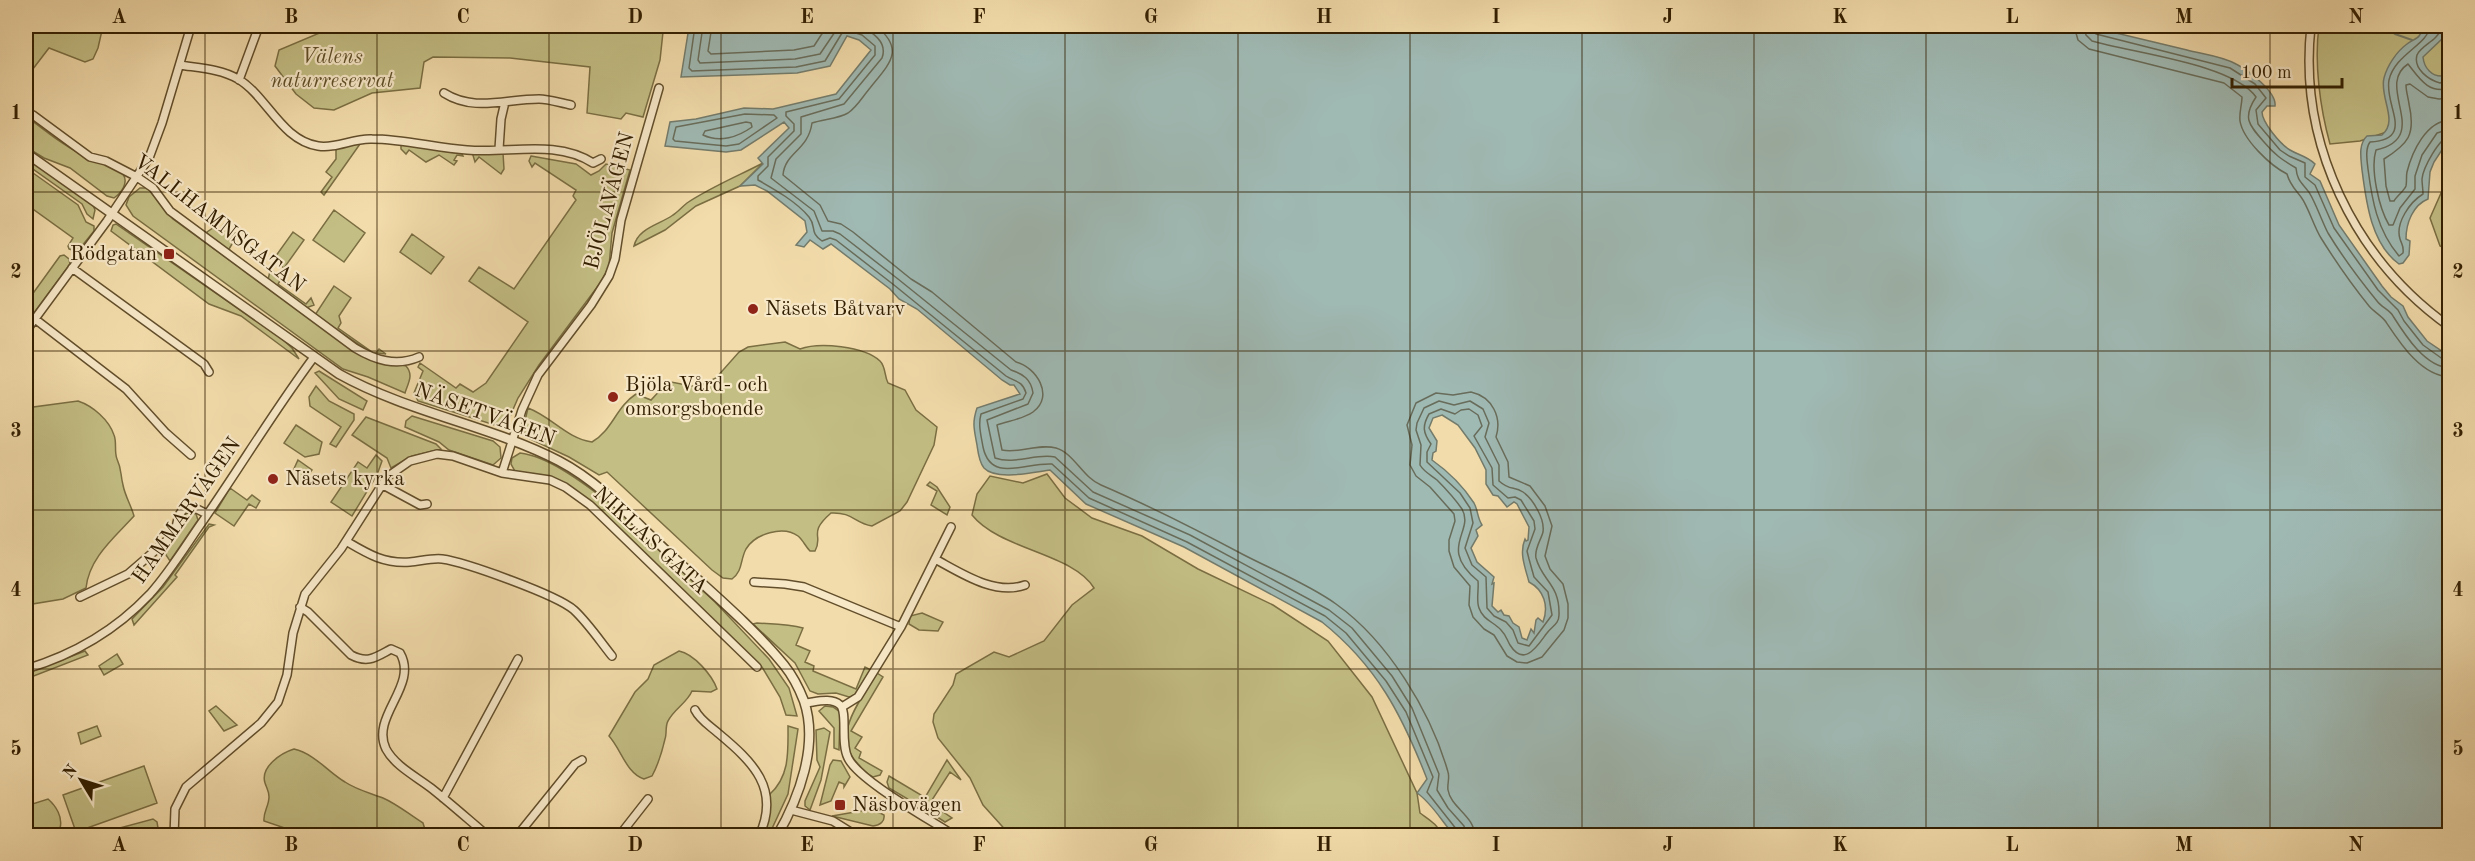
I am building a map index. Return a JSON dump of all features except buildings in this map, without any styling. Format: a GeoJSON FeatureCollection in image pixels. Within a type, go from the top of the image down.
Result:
{"type":"FeatureCollection","features":[{"type":"Feature","properties":{"kind":"street"},"geometry":{"type":"LineString","coordinates":[[26,332],[112,214],[154,149],[191,26]]}},
{"type":"Feature","properties":{"kind":"street"},"geometry":{"type":"LineString","coordinates":[[239,80],[260,26]]}},
{"type":"Feature","properties":{"kind":"street"},"geometry":{"type":"LineString","coordinates":[[2312,26],[2311,78],[2316,122],[2329,171],[2340,198],[2378,261],[2401,287],[2450,327]]}},
{"type":"Feature","properties":{"kind":"street"},"geometry":{"type":"LineString","coordinates":[[180,65],[221,72],[239,80],[295,135],[317,146],[372,139],[484,151],[537,148],[582,156],[593,163],[601,159]]}},
{"type":"Feature","properties":{"kind":"street","name":"BJÖLAVÄGEN"},"geometry":{"type":"LineString","coordinates":[[502,473],[522,410],[538,375],[591,305],[609,276],[615,260],[621,220],[659,88]]}},
{"type":"Feature","properties":{"kind":"street"},"geometry":{"type":"LineString","coordinates":[[444,93],[459,101],[472,104],[538,99],[571,105]]}},
{"type":"Feature","properties":{"kind":"street"},"geometry":{"type":"LineString","coordinates":[[499,149],[505,102]]}},
{"type":"Feature","properties":{"kind":"street","name":"VALLHAMNSGATAN"},"geometry":{"type":"LineString","coordinates":[[33,115],[90,157],[106,161],[153,188],[170,211],[355,348],[382,361],[409,362],[419,357]]}},
{"type":"Feature","properties":{"kind":"street","name":"NÄSETVÄGEN"},"geometry":{"type":"LineString","coordinates":[[26,153],[339,374],[389,399],[512,441],[560,462],[602,491],[725,605],[775,655],[792,676],[804,703],[808,741],[806,761],[791,810],[777,836]]}},
{"type":"Feature","properties":{"kind":"street"},"geometry":{"type":"LineString","coordinates":[[72,268],[204,364],[209,372]]}},
{"type":"Feature","properties":{"kind":"street"},"geometry":{"type":"LineString","coordinates":[[35,319],[126,389],[166,434],[191,455]]}},
{"type":"Feature","properties":{"kind":"street","name":"HAMMARVÄGEN"},"geometry":{"type":"LineString","coordinates":[[26,669],[76,651],[124,618],[161,582],[315,357]]}},
{"type":"Feature","properties":{"kind":"street","name":"NIKLAS GATA"},"geometry":{"type":"LineString","coordinates":[[174,836],[175,809],[186,787],[261,723],[278,702],[287,675],[292,633],[300,607],[310,586],[346,541],[387,477],[405,464],[419,458],[437,454],[453,456],[502,473],[550,480],[565,487],[590,505],[756,666]]}},
{"type":"Feature","properties":{"kind":"street"},"geometry":{"type":"LineString","coordinates":[[382,485],[420,505],[427,504]]}},
{"type":"Feature","properties":{"kind":"street"},"geometry":{"type":"LineString","coordinates":[[80,597],[128,574],[172,536],[177,528],[178,517],[184,509],[198,509],[207,514]]}},
{"type":"Feature","properties":{"kind":"street"},"geometry":{"type":"LineString","coordinates":[[842,707],[858,697],[901,627],[951,527]]}},
{"type":"Feature","properties":{"kind":"street"},"geometry":{"type":"LineString","coordinates":[[346,541],[382,561],[446,560],[515,582],[556,599],[573,610],[612,656]]}},
{"type":"Feature","properties":{"kind":"street"},"geometry":{"type":"LineString","coordinates":[[935,559],[992,585],[1012,588],[1025,585]]}},
{"type":"Feature","properties":{"kind":"street"},"geometry":{"type":"LineString","coordinates":[[754,582],[795,585],[901,627]]}},
{"type":"Feature","properties":{"kind":"street"},"geometry":{"type":"LineString","coordinates":[[300,607],[351,655],[362,660],[373,659],[391,649],[401,654],[404,664],[403,680],[386,718],[383,733],[385,746],[397,762],[488,836]]}},
{"type":"Feature","properties":{"kind":"street"},"geometry":{"type":"LineString","coordinates":[[443,798],[518,659]]}},
{"type":"Feature","properties":{"kind":"street"},"geometry":{"type":"LineString","coordinates":[[804,703],[830,700],[842,707],[845,713],[842,738],[852,764],[876,784],[955,836]]}},
{"type":"Feature","properties":{"kind":"street"},"geometry":{"type":"LineString","coordinates":[[695,710],[703,721],[740,753],[762,783],[767,793],[768,807],[759,836]]}},
{"type":"Feature","properties":{"kind":"street"},"geometry":{"type":"LineString","coordinates":[[517,836],[575,764],[582,760]]}},
{"type":"Feature","properties":{"kind":"street"},"geometry":{"type":"LineString","coordinates":[[619,836],[648,799]]}},
{"type":"Feature","properties":{"kind":"street"},"geometry":{"type":"LineString","coordinates":[[791,810],[833,821],[857,836]]}},
{"type":"Feature","properties":{"kind":"street"},"geometry":{"type":"LineString","coordinates":[[474,836],[480,829]]}},
{"type":"Feature","properties":{"kind":"green space"},"geometry":{"type":"Polygon","coordinates":[[[26,26],[103,26],[93,59],[85,62],[49,48],[26,78],[26,26]]]}},
{"type":"Feature","properties":{"kind":"green space","name":"Välens naturreservat"},"geometry":{"type":"Polygon","coordinates":[[[336,26],[655,26],[663,32],[660,60],[643,117],[626,113],[621,119],[587,113],[590,67],[510,58],[433,57],[424,62],[420,88],[372,93],[334,110],[314,108],[296,94],[275,66],[279,50],[336,26]]]}},
{"type":"Feature","properties":{"kind":"green space"},"geometry":{"type":"Polygon","coordinates":[[[2319,26],[2449,26],[2449,111],[2360,141],[2330,144],[2319,85],[2317,55],[2319,26]]]}},
{"type":"Feature","properties":{"kind":"green space"},"geometry":{"type":"Polygon","coordinates":[[[26,116],[75,151],[121,172],[125,177],[122,191],[114,198],[107,196],[70,168],[44,158],[26,147],[26,116]]]}},
{"type":"Feature","properties":{"kind":"green space"},"geometry":{"type":"Polygon","coordinates":[[[360,142],[324,195],[321,192],[332,177],[326,172],[336,159],[336,148],[360,142]]]}},
{"type":"Feature","properties":{"kind":"green space"},"geometry":{"type":"Polygon","coordinates":[[[401,144],[463,156],[457,155],[454,165],[439,155],[426,162],[409,150],[406,154],[401,149],[401,144]]]}},
{"type":"Feature","properties":{"kind":"green space"},"geometry":{"type":"Polygon","coordinates":[[[472,152],[503,153],[504,169],[501,174],[479,157],[475,162],[472,152]]]}},
{"type":"Feature","properties":{"kind":"green space"},"geometry":{"type":"Polygon","coordinates":[[[26,155],[93,205],[95,210],[93,219],[87,214],[82,204],[26,164],[26,155]]]}},
{"type":"Feature","properties":{"kind":"green space"},"geometry":{"type":"Polygon","coordinates":[[[531,156],[576,164],[591,175],[606,164],[630,170],[612,233],[609,266],[601,282],[539,365],[518,398],[508,421],[501,427],[418,401],[414,393],[423,371],[418,367],[420,363],[456,388],[460,384],[473,392],[486,383],[528,322],[469,281],[479,267],[514,289],[576,200],[573,196],[576,190],[535,163],[532,167],[529,161],[531,156]]]}},
{"type":"Feature","properties":{"kind":"green space"},"geometry":{"type":"Polygon","coordinates":[[[763,163],[740,186],[696,206],[665,230],[634,246],[644,231],[673,215],[687,203],[763,163]]]}},
{"type":"Feature","properties":{"kind":"green space"},"geometry":{"type":"Polygon","coordinates":[[[26,168],[78,205],[86,222],[94,226],[94,231],[77,252],[69,249],[68,246],[73,238],[26,204],[26,168]]]}},
{"type":"Feature","properties":{"kind":"green space"},"geometry":{"type":"Polygon","coordinates":[[[2449,175],[2450,250],[2440,246],[2430,218],[2449,175]]]}},
{"type":"Feature","properties":{"kind":"green space"},"geometry":{"type":"Polygon","coordinates":[[[140,188],[150,191],[173,219],[357,353],[406,366],[410,376],[405,393],[343,369],[133,216],[126,205],[129,197],[140,188]]]}},
{"type":"Feature","properties":{"kind":"green space"},"geometry":{"type":"Polygon","coordinates":[[[334,210],[365,233],[344,262],[313,240],[334,210]]]}},
{"type":"Feature","properties":{"kind":"green space"},"geometry":{"type":"Polygon","coordinates":[[[116,224],[281,338],[292,348],[299,359],[241,316],[209,304],[111,231],[113,225],[116,224]]]}},
{"type":"Feature","properties":{"kind":"green space"},"geometry":{"type":"Polygon","coordinates":[[[224,224],[235,233],[229,249],[233,254],[208,236],[207,232],[213,228],[218,232],[224,224]]]}},
{"type":"Feature","properties":{"kind":"green space"},"geometry":{"type":"Polygon","coordinates":[[[293,232],[304,240],[284,268],[273,260],[293,232]]]}},
{"type":"Feature","properties":{"kind":"green space"},"geometry":{"type":"Polygon","coordinates":[[[412,234],[444,257],[431,274],[400,252],[412,234]]]}},
{"type":"Feature","properties":{"kind":"green space"},"geometry":{"type":"Polygon","coordinates":[[[64,255],[69,259],[70,264],[34,313],[26,306],[26,303],[60,256],[64,255]]]}},
{"type":"Feature","properties":{"kind":"green space"},"geometry":{"type":"Polygon","coordinates":[[[270,271],[281,279],[278,284],[306,304],[311,298],[314,305],[306,308],[268,280],[270,271]]]}},
{"type":"Feature","properties":{"kind":"green space"},"geometry":{"type":"Polygon","coordinates":[[[334,286],[351,298],[339,316],[341,323],[338,328],[373,352],[315,315],[334,286]]]}},
{"type":"Feature","properties":{"kind":"green space"},"geometry":{"type":"Polygon","coordinates":[[[785,342],[800,349],[818,346],[841,347],[873,356],[882,363],[888,383],[905,390],[916,410],[937,427],[934,445],[907,502],[900,511],[872,526],[844,514],[831,513],[818,530],[815,551],[810,551],[798,536],[792,533],[777,531],[762,535],[746,549],[740,569],[732,579],[723,578],[712,570],[607,472],[599,475],[569,457],[526,437],[523,429],[528,408],[574,436],[592,442],[604,432],[629,399],[636,394],[651,400],[671,382],[697,387],[716,378],[739,352],[748,347],[785,342]]]}},
{"type":"Feature","properties":{"kind":"green space"},"geometry":{"type":"Polygon","coordinates":[[[319,371],[367,401],[363,410],[339,399],[315,373],[319,371]]]}},
{"type":"Feature","properties":{"kind":"green space"},"geometry":{"type":"Polygon","coordinates":[[[316,386],[329,401],[354,414],[354,420],[336,447],[330,444],[341,427],[310,406],[309,397],[316,386]]]}},
{"type":"Feature","properties":{"kind":"green space"},"geometry":{"type":"Polygon","coordinates":[[[78,401],[100,414],[112,429],[124,489],[134,516],[97,558],[88,577],[86,588],[63,599],[26,605],[26,408],[78,401]]]}},
{"type":"Feature","properties":{"kind":"green space"},"geometry":{"type":"Polygon","coordinates":[[[412,416],[493,441],[500,447],[501,458],[493,465],[449,450],[439,442],[405,427],[406,421],[412,416]]]}},
{"type":"Feature","properties":{"kind":"green space"},"geometry":{"type":"Polygon","coordinates":[[[366,417],[436,444],[441,449],[412,456],[391,468],[387,458],[352,435],[366,417]]]}},
{"type":"Feature","properties":{"kind":"green space"},"geometry":{"type":"Polygon","coordinates":[[[296,425],[322,442],[319,454],[305,457],[284,443],[296,425]]]}},
{"type":"Feature","properties":{"kind":"green space"},"geometry":{"type":"Polygon","coordinates":[[[520,453],[554,465],[598,494],[715,602],[769,659],[789,688],[797,716],[786,715],[780,697],[762,667],[602,511],[556,479],[516,473],[511,464],[512,458],[520,453]]]}},
{"type":"Feature","properties":{"kind":"green space"},"geometry":{"type":"Polygon","coordinates":[[[376,455],[382,461],[377,475],[352,516],[331,502],[358,462],[367,468],[376,455]]]}},
{"type":"Feature","properties":{"kind":"green space"},"geometry":{"type":"Polygon","coordinates":[[[298,460],[312,470],[302,484],[292,473],[298,460]]]}},
{"type":"Feature","properties":{"kind":"green space"},"geometry":{"type":"Polygon","coordinates":[[[1047,474],[1065,498],[1092,518],[1142,536],[1198,569],[1273,605],[1328,641],[1372,697],[1417,793],[1420,813],[1436,825],[1441,835],[1010,835],[983,805],[970,778],[938,738],[933,722],[934,714],[953,685],[956,674],[994,652],[1009,657],[1044,641],[1072,605],[1094,588],[1084,576],[1070,567],[1000,536],[984,527],[972,515],[977,494],[990,476],[1023,483],[1047,474]]]}},
{"type":"Feature","properties":{"kind":"green space"},"geometry":{"type":"Polygon","coordinates":[[[930,482],[937,487],[950,507],[947,515],[931,505],[937,491],[927,485],[930,482]]]}},
{"type":"Feature","properties":{"kind":"green space"},"geometry":{"type":"Polygon","coordinates":[[[230,488],[247,500],[252,495],[260,501],[256,508],[249,504],[234,526],[215,513],[230,488]]]}},
{"type":"Feature","properties":{"kind":"green space"},"geometry":{"type":"Polygon","coordinates":[[[188,512],[196,514],[198,520],[170,561],[162,549],[173,539],[181,520],[188,512]]]}},
{"type":"Feature","properties":{"kind":"green space"},"geometry":{"type":"Polygon","coordinates":[[[209,524],[214,525],[209,527],[175,575],[177,577],[134,625],[132,619],[163,587],[209,524]]]}},
{"type":"Feature","properties":{"kind":"green space"},"geometry":{"type":"Polygon","coordinates":[[[922,613],[943,622],[938,631],[919,630],[909,624],[910,616],[922,613]]]}},
{"type":"Feature","properties":{"kind":"green space"},"geometry":{"type":"Polygon","coordinates":[[[753,624],[803,628],[796,645],[810,651],[805,662],[814,666],[813,671],[856,689],[865,667],[871,670],[854,696],[849,697],[836,693],[818,694],[810,691],[795,663],[753,624]]]}},
{"type":"Feature","properties":{"kind":"green space"},"geometry":{"type":"Polygon","coordinates":[[[85,651],[88,655],[26,679],[28,673],[85,651]]]}},
{"type":"Feature","properties":{"kind":"green space"},"geometry":{"type":"Polygon","coordinates":[[[679,651],[691,656],[702,666],[717,689],[711,692],[692,691],[674,713],[667,723],[666,737],[652,776],[644,779],[628,766],[609,736],[635,692],[648,679],[654,665],[679,651]]]}},
{"type":"Feature","properties":{"kind":"green space"},"geometry":{"type":"Polygon","coordinates":[[[117,654],[123,664],[104,675],[99,666],[117,654]]]}},
{"type":"Feature","properties":{"kind":"green space"},"geometry":{"type":"Polygon","coordinates":[[[877,673],[883,677],[851,731],[862,737],[855,748],[861,752],[859,758],[882,771],[880,775],[873,777],[851,754],[847,742],[847,730],[856,706],[877,673]]]}},
{"type":"Feature","properties":{"kind":"green space"},"geometry":{"type":"Polygon","coordinates":[[[216,706],[237,725],[224,731],[209,711],[216,706]]]}},
{"type":"Feature","properties":{"kind":"green space"},"geometry":{"type":"Polygon","coordinates":[[[825,706],[833,707],[840,712],[839,750],[834,748],[834,728],[819,711],[825,706]]]}},
{"type":"Feature","properties":{"kind":"green space"},"geometry":{"type":"Polygon","coordinates":[[[97,726],[101,736],[81,744],[78,733],[97,726]]]}},
{"type":"Feature","properties":{"kind":"green space"},"geometry":{"type":"Polygon","coordinates":[[[788,726],[798,729],[788,794],[769,835],[762,836],[770,812],[770,794],[777,787],[786,763],[788,726]]]}},
{"type":"Feature","properties":{"kind":"green space"},"geometry":{"type":"Polygon","coordinates":[[[824,728],[830,732],[821,780],[810,810],[805,806],[805,801],[820,767],[817,760],[816,730],[824,728]]]}},
{"type":"Feature","properties":{"kind":"green space"},"geometry":{"type":"Polygon","coordinates":[[[294,749],[315,759],[350,785],[398,806],[423,823],[426,833],[424,836],[305,835],[264,821],[269,797],[264,777],[266,772],[278,757],[294,749]]]}},
{"type":"Feature","properties":{"kind":"green space"},"geometry":{"type":"Polygon","coordinates":[[[833,760],[841,761],[850,777],[844,787],[844,784],[839,782],[831,801],[820,805],[830,765],[833,760]]]}},
{"type":"Feature","properties":{"kind":"green space"},"geometry":{"type":"Polygon","coordinates":[[[947,760],[961,780],[950,772],[930,803],[952,818],[945,822],[920,806],[947,760]]]}},
{"type":"Feature","properties":{"kind":"green space"},"geometry":{"type":"Polygon","coordinates":[[[144,766],[157,803],[76,832],[63,795],[144,766]]]}},
{"type":"Feature","properties":{"kind":"green space"},"geometry":{"type":"Polygon","coordinates":[[[889,776],[921,795],[916,804],[889,788],[887,782],[889,776]]]}},
{"type":"Feature","properties":{"kind":"green space"},"geometry":{"type":"Polygon","coordinates":[[[48,799],[58,812],[61,820],[60,828],[42,835],[26,835],[26,806],[48,799]]]}},
{"type":"Feature","properties":{"kind":"green space"},"geometry":{"type":"Polygon","coordinates":[[[872,809],[884,815],[882,823],[873,826],[832,816],[872,809]]]}},
{"type":"Feature","properties":{"kind":"green space"},"geometry":{"type":"Polygon","coordinates":[[[153,819],[157,822],[158,828],[146,828],[118,835],[116,829],[153,819]]]}},
{"type":"Feature","properties":{"kind":"water"},"geometry":{"type":"Polygon","coordinates":[[[672,26],[2087,26],[2230,61],[2254,76],[2267,88],[2275,106],[2267,106],[2262,112],[2268,127],[2286,147],[2315,164],[2310,174],[2320,181],[2339,225],[2382,286],[2403,306],[2408,317],[2427,341],[2449,356],[2449,835],[1454,835],[1432,807],[1417,793],[1427,779],[1408,734],[1386,693],[1358,656],[1322,622],[1184,547],[1086,504],[1050,470],[1006,475],[990,472],[984,468],[979,457],[974,430],[977,408],[1020,394],[1014,385],[1002,380],[917,309],[899,299],[890,289],[831,244],[823,249],[810,240],[804,247],[796,245],[807,232],[805,221],[767,191],[755,185],[740,186],[763,164],[758,158],[789,128],[784,122],[741,150],[726,152],[665,146],[670,122],[696,119],[744,108],[773,109],[836,94],[871,50],[859,40],[847,36],[830,66],[797,73],[681,77],[689,27],[672,26]],[[1442,415],[1433,418],[1429,428],[1437,441],[1432,460],[1455,480],[1474,503],[1482,525],[1476,530],[1478,536],[1471,548],[1477,562],[1494,577],[1492,606],[1498,612],[1501,610],[1504,615],[1509,616],[1519,627],[1522,638],[1527,640],[1531,629],[1534,633],[1536,620],[1538,618],[1543,622],[1545,616],[1544,599],[1538,589],[1529,582],[1523,560],[1523,544],[1525,539],[1528,540],[1529,527],[1517,504],[1514,502],[1507,507],[1498,496],[1493,495],[1486,484],[1486,470],[1475,448],[1458,425],[1442,415]]]}},
{"type":"Feature","properties":{"kind":"water"},"geometry":{"type":"Polygon","coordinates":[[[2427,26],[2449,26],[2444,37],[2423,57],[2427,68],[2432,73],[2443,76],[2449,71],[2449,139],[2430,172],[2428,199],[2414,210],[2409,221],[2406,239],[2410,241],[2409,255],[2403,263],[2399,264],[2382,245],[2371,221],[2361,147],[2367,136],[2382,135],[2389,123],[2383,85],[2385,73],[2400,51],[2418,37],[2427,26]]]}},
{"type":"Feature","properties":{"kind":"waterway"},"geometry":{"type":"LineString","coordinates":[[2370,26],[2389,30],[2412,40]]}},
{"type":"Feature","properties":{"kind":"place","name":"Rödgatan"},"geometry":{"type":"Point","coordinates":[169,254]}},
{"type":"Feature","properties":{"kind":"place","name":"Näsets Båtvarv"},"geometry":{"type":"Point","coordinates":[753,309]}},
{"type":"Feature","properties":{"kind":"place","name":"Bjöla Vård- och omsorgsboende"},"geometry":{"type":"Point","coordinates":[613,397]}},
{"type":"Feature","properties":{"kind":"place","name":"Näsets kyrka"},"geometry":{"type":"Point","coordinates":[273,479]}},
{"type":"Feature","properties":{"kind":"place","name":"Näsbovägen"},"geometry":{"type":"Point","coordinates":[840,805]}}]}
